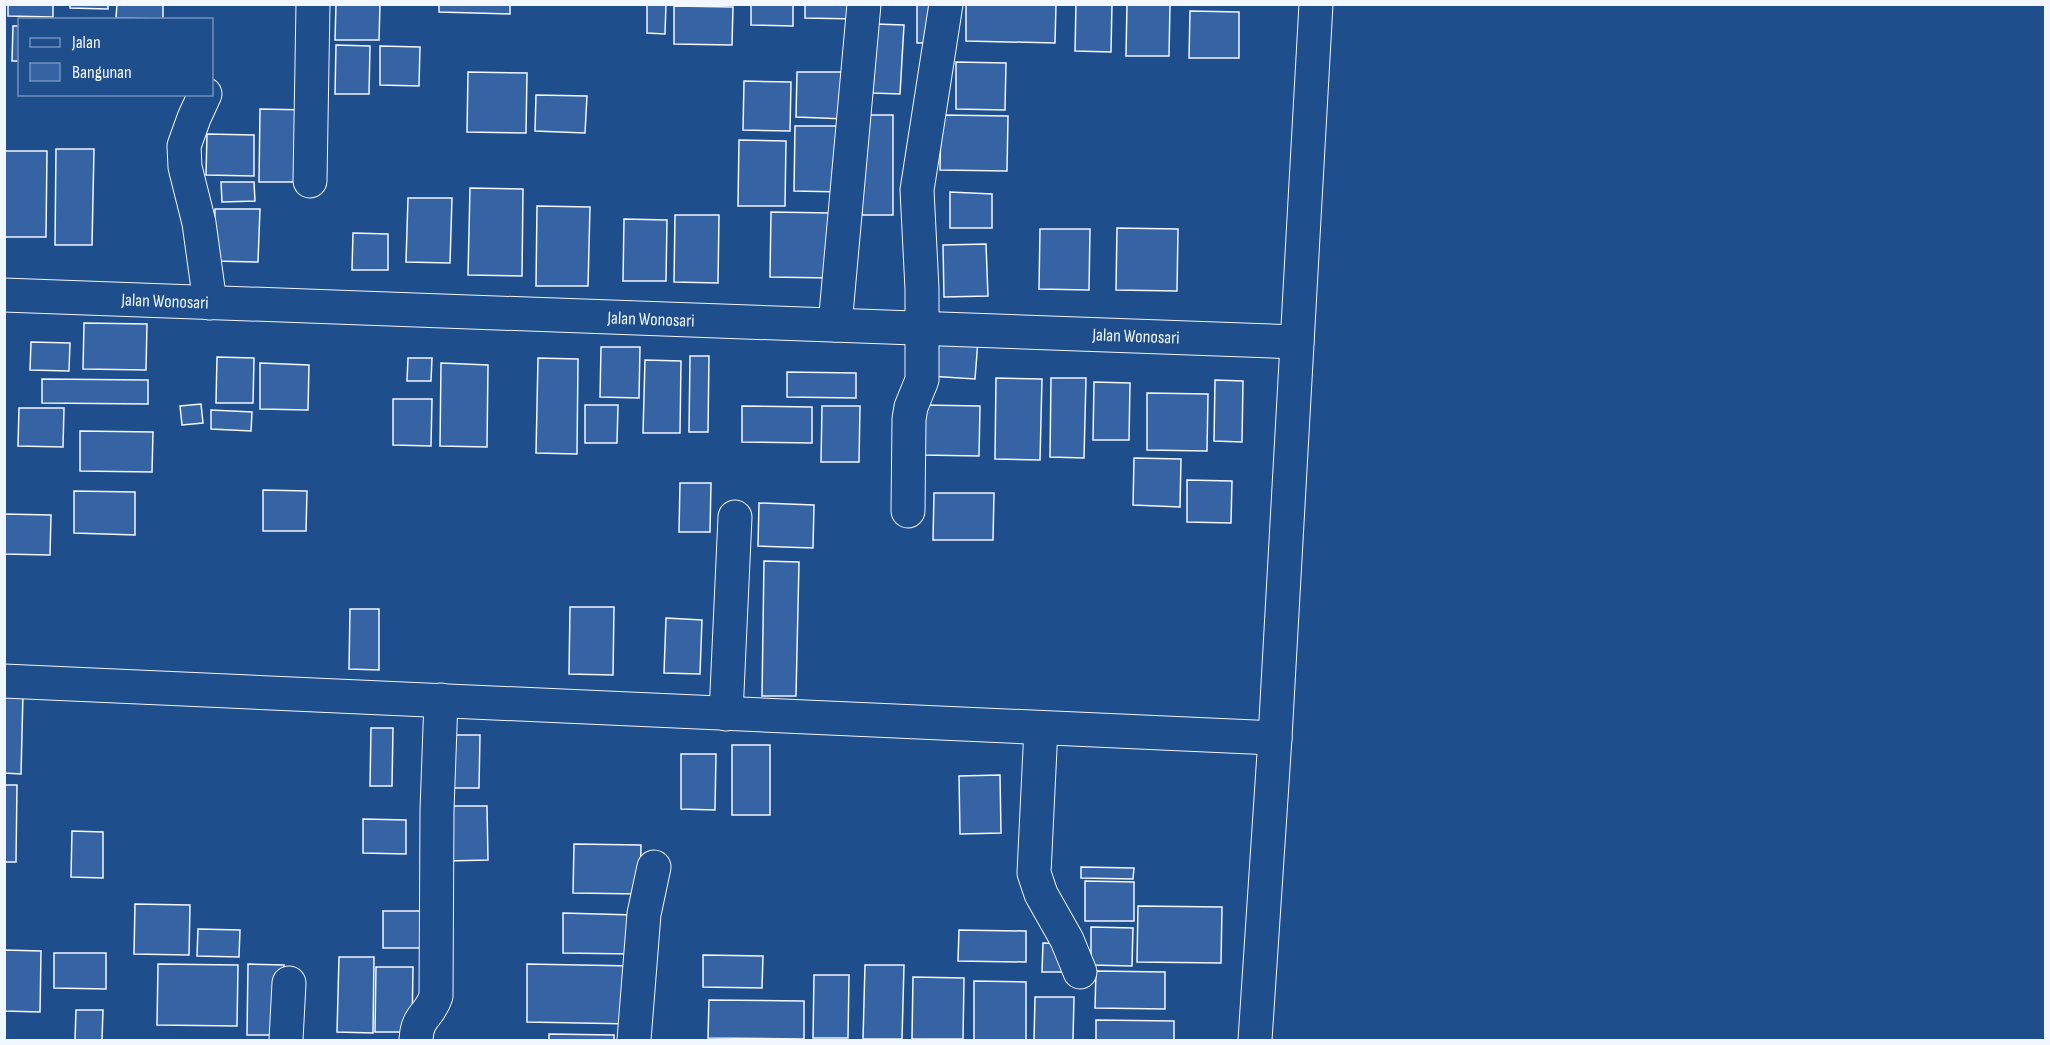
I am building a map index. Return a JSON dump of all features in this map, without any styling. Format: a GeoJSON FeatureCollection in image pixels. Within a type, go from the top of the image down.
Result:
{"type":"FeatureCollection","features":[{"type":"Feature","properties":{"kind":"street"},"geometry":{"type":"LineString","coordinates":[[310,181],[313,4]]}},
{"type":"Feature","properties":{"kind":"street"},"geometry":{"type":"LineString","coordinates":[[835,326],[864,4]]}},
{"type":"Feature","properties":{"kind":"street"},"geometry":{"type":"LineString","coordinates":[[908,511],[909,419],[911,407],[922,380],[924,329],[917,190],[946,4]]}},
{"type":"Feature","properties":{"kind":"street"},"geometry":{"type":"LineString","coordinates":[[1255,1041],[1275,738],[1316,4]]}},
{"type":"Feature","properties":{"kind":"street"},"geometry":{"type":"LineString","coordinates":[[204,96],[184,146],[185,167],[199,223],[210,303]]}},
{"type":"Feature","properties":{"kind":"street","name":"Jalan Wonosari"},"geometry":{"type":"LineString","coordinates":[[4,295],[1297,342]]}},
{"type":"Feature","properties":{"kind":"street"},"geometry":{"type":"LineString","coordinates":[[726,714],[735,517]]}},
{"type":"Feature","properties":{"kind":"street"},"geometry":{"type":"LineString","coordinates":[[4,681],[1275,738]]}},
{"type":"Feature","properties":{"kind":"street"},"geometry":{"type":"LineString","coordinates":[[416,1041],[417,1028],[422,1017],[433,1006],[436,996],[437,810],[441,700]]}},
{"type":"Feature","properties":{"kind":"street"},"geometry":{"type":"LineString","coordinates":[[1041,728],[1034,873],[1041,894],[1067,940],[1080,972]]}},
{"type":"Feature","properties":{"kind":"street"},"geometry":{"type":"LineString","coordinates":[[634,1041],[644,914],[654,867]]}},
{"type":"Feature","properties":{"kind":"street"},"geometry":{"type":"LineString","coordinates":[[286,1041],[289,983]]}},
{"type":"Feature","properties":{"kind":"building"},"geometry":{"type":"Polygon","coordinates":[[[8,4],[53,4],[53,17],[8,16],[8,4]]]}},
{"type":"Feature","properties":{"kind":"building"},"geometry":{"type":"Polygon","coordinates":[[[70,4],[108,4],[108,9],[70,8],[70,4]]]}},
{"type":"Feature","properties":{"kind":"building"},"geometry":{"type":"Polygon","coordinates":[[[117,4],[163,4],[163,18],[116,18],[117,4]]]}},
{"type":"Feature","properties":{"kind":"building"},"geometry":{"type":"Polygon","coordinates":[[[336,4],[380,4],[379,40],[335,40],[336,4]]]}},
{"type":"Feature","properties":{"kind":"building"},"geometry":{"type":"Polygon","coordinates":[[[439,4],[510,4],[510,14],[439,12],[439,4]]]}},
{"type":"Feature","properties":{"kind":"building"},"geometry":{"type":"Polygon","coordinates":[[[647,4],[666,4],[665,34],[647,33],[647,4]]]}},
{"type":"Feature","properties":{"kind":"building"},"geometry":{"type":"Polygon","coordinates":[[[751,4],[793,4],[793,26],[751,25],[751,4]]]}},
{"type":"Feature","properties":{"kind":"building"},"geometry":{"type":"Polygon","coordinates":[[[805,4],[856,4],[856,19],[805,18],[805,4]]]}},
{"type":"Feature","properties":{"kind":"building"},"geometry":{"type":"Polygon","coordinates":[[[917,4],[931,4],[931,43],[917,43],[917,4]]]}},
{"type":"Feature","properties":{"kind":"building"},"geometry":{"type":"Polygon","coordinates":[[[966,4],[1056,4],[1055,43],[966,41],[966,4]]]}},
{"type":"Feature","properties":{"kind":"building"},"geometry":{"type":"Polygon","coordinates":[[[1076,4],[1112,4],[1111,52],[1075,51],[1076,4]]]}},
{"type":"Feature","properties":{"kind":"building"},"geometry":{"type":"Polygon","coordinates":[[[1127,4],[1170,4],[1169,56],[1126,56],[1127,4]]]}},
{"type":"Feature","properties":{"kind":"building"},"geometry":{"type":"Polygon","coordinates":[[[674,6],[733,7],[732,45],[674,44],[674,6]]]}},
{"type":"Feature","properties":{"kind":"building"},"geometry":{"type":"Polygon","coordinates":[[[1190,11],[1239,12],[1239,58],[1189,58],[1190,11]]]}},
{"type":"Feature","properties":{"kind":"building"},"geometry":{"type":"Polygon","coordinates":[[[876,24],[904,25],[900,94],[873,93],[876,24]]]}},
{"type":"Feature","properties":{"kind":"building"},"geometry":{"type":"Polygon","coordinates":[[[13,26],[18,26],[18,61],[12,61],[13,26]]]}},
{"type":"Feature","properties":{"kind":"building"},"geometry":{"type":"Polygon","coordinates":[[[336,45],[370,46],[369,94],[335,94],[336,45]]]}},
{"type":"Feature","properties":{"kind":"building"},"geometry":{"type":"Polygon","coordinates":[[[380,46],[420,47],[419,86],[380,85],[380,46]]]}},
{"type":"Feature","properties":{"kind":"building"},"geometry":{"type":"Polygon","coordinates":[[[956,62],[1006,63],[1005,110],[956,109],[956,62]]]}},
{"type":"Feature","properties":{"kind":"building"},"geometry":{"type":"Polygon","coordinates":[[[468,72],[527,73],[526,133],[467,132],[468,72]]]}},
{"type":"Feature","properties":{"kind":"building"},"geometry":{"type":"Polygon","coordinates":[[[797,72],[846,72],[846,119],[796,117],[797,72]]]}},
{"type":"Feature","properties":{"kind":"building"},"geometry":{"type":"Polygon","coordinates":[[[744,81],[791,82],[790,131],[743,130],[744,81]]]}},
{"type":"Feature","properties":{"kind":"building"},"geometry":{"type":"Polygon","coordinates":[[[536,95],[587,96],[585,133],[535,131],[536,95]]]}},
{"type":"Feature","properties":{"kind":"building"},"geometry":{"type":"Polygon","coordinates":[[[260,109],[308,110],[307,182],[259,182],[260,109]]]}},
{"type":"Feature","properties":{"kind":"building"},"geometry":{"type":"Polygon","coordinates":[[[862,115],[893,115],[893,215],[862,215],[862,115]]]}},
{"type":"Feature","properties":{"kind":"building"},"geometry":{"type":"Polygon","coordinates":[[[941,115],[1008,116],[1007,171],[940,170],[941,115]]]}},
{"type":"Feature","properties":{"kind":"building"},"geometry":{"type":"Polygon","coordinates":[[[795,126],[844,126],[843,192],[794,191],[795,126]]]}},
{"type":"Feature","properties":{"kind":"building"},"geometry":{"type":"Polygon","coordinates":[[[207,134],[254,135],[254,176],[206,175],[207,134]]]}},
{"type":"Feature","properties":{"kind":"building"},"geometry":{"type":"Polygon","coordinates":[[[739,140],[786,141],[785,206],[738,206],[739,140]]]}},
{"type":"Feature","properties":{"kind":"building"},"geometry":{"type":"Polygon","coordinates":[[[56,149],[94,149],[92,245],[55,245],[56,149]]]}},
{"type":"Feature","properties":{"kind":"building"},"geometry":{"type":"Polygon","coordinates":[[[4,151],[47,151],[46,237],[4,237],[4,151]]]}},
{"type":"Feature","properties":{"kind":"building"},"geometry":{"type":"Polygon","coordinates":[[[221,182],[254,182],[255,201],[222,202],[221,182]]]}},
{"type":"Feature","properties":{"kind":"building"},"geometry":{"type":"Polygon","coordinates":[[[470,188],[523,189],[522,276],[468,275],[470,188]]]}},
{"type":"Feature","properties":{"kind":"building"},"geometry":{"type":"Polygon","coordinates":[[[950,192],[992,194],[992,228],[950,228],[950,192]]]}},
{"type":"Feature","properties":{"kind":"building"},"geometry":{"type":"Polygon","coordinates":[[[408,198],[452,198],[450,263],[406,262],[408,198]]]}},
{"type":"Feature","properties":{"kind":"building"},"geometry":{"type":"Polygon","coordinates":[[[537,206],[590,207],[588,286],[536,286],[537,206]]]}},
{"type":"Feature","properties":{"kind":"building"},"geometry":{"type":"Polygon","coordinates":[[[215,209],[260,209],[258,262],[214,261],[215,209]]]}},
{"type":"Feature","properties":{"kind":"building"},"geometry":{"type":"Polygon","coordinates":[[[771,212],[831,213],[830,278],[770,277],[771,212]]]}},
{"type":"Feature","properties":{"kind":"building"},"geometry":{"type":"Polygon","coordinates":[[[675,215],[719,215],[718,283],[674,282],[675,215]]]}},
{"type":"Feature","properties":{"kind":"building"},"geometry":{"type":"Polygon","coordinates":[[[624,219],[667,220],[666,281],[623,281],[624,219]]]}},
{"type":"Feature","properties":{"kind":"building"},"geometry":{"type":"Polygon","coordinates":[[[1117,228],[1178,229],[1177,291],[1116,290],[1117,228]]]}},
{"type":"Feature","properties":{"kind":"building"},"geometry":{"type":"Polygon","coordinates":[[[1040,229],[1090,229],[1089,290],[1039,289],[1040,229]]]}},
{"type":"Feature","properties":{"kind":"building"},"geometry":{"type":"Polygon","coordinates":[[[353,233],[388,234],[388,270],[352,270],[353,233]]]}},
{"type":"Feature","properties":{"kind":"building"},"geometry":{"type":"Polygon","coordinates":[[[986,244],[988,296],[944,297],[943,245],[986,244]]]}},
{"type":"Feature","properties":{"kind":"building"},"geometry":{"type":"Polygon","coordinates":[[[84,323],[147,324],[146,370],[83,369],[84,323]]]}},
{"type":"Feature","properties":{"kind":"building"},"geometry":{"type":"Polygon","coordinates":[[[933,337],[978,340],[975,379],[929,376],[933,337]]]}},
{"type":"Feature","properties":{"kind":"building"},"geometry":{"type":"Polygon","coordinates":[[[31,342],[70,343],[69,371],[30,370],[31,342]]]}},
{"type":"Feature","properties":{"kind":"building"},"geometry":{"type":"Polygon","coordinates":[[[601,347],[640,347],[639,398],[600,397],[601,347]]]}},
{"type":"Feature","properties":{"kind":"building"},"geometry":{"type":"Polygon","coordinates":[[[690,356],[709,356],[708,432],[689,432],[690,356]]]}},
{"type":"Feature","properties":{"kind":"building"},"geometry":{"type":"Polygon","coordinates":[[[217,357],[254,358],[253,403],[216,403],[217,357]]]}},
{"type":"Feature","properties":{"kind":"building"},"geometry":{"type":"Polygon","coordinates":[[[408,358],[432,358],[431,381],[407,381],[408,358]]]}},
{"type":"Feature","properties":{"kind":"building"},"geometry":{"type":"Polygon","coordinates":[[[538,358],[578,359],[577,454],[536,453],[538,358]]]}},
{"type":"Feature","properties":{"kind":"building"},"geometry":{"type":"Polygon","coordinates":[[[645,360],[681,361],[680,433],[643,433],[645,360]]]}},
{"type":"Feature","properties":{"kind":"building"},"geometry":{"type":"Polygon","coordinates":[[[260,363],[309,365],[308,410],[260,409],[260,363]]]}},
{"type":"Feature","properties":{"kind":"building"},"geometry":{"type":"Polygon","coordinates":[[[441,363],[488,365],[487,447],[440,446],[441,363]]]}},
{"type":"Feature","properties":{"kind":"building"},"geometry":{"type":"Polygon","coordinates":[[[787,372],[856,373],[856,398],[787,397],[787,372]]]}},
{"type":"Feature","properties":{"kind":"building"},"geometry":{"type":"Polygon","coordinates":[[[996,378],[1042,379],[1040,460],[995,459],[996,378]]]}},
{"type":"Feature","properties":{"kind":"building"},"geometry":{"type":"Polygon","coordinates":[[[1051,378],[1086,378],[1084,458],[1050,457],[1051,378]]]}},
{"type":"Feature","properties":{"kind":"building"},"geometry":{"type":"Polygon","coordinates":[[[42,379],[148,380],[148,404],[42,403],[42,379]]]}},
{"type":"Feature","properties":{"kind":"building"},"geometry":{"type":"Polygon","coordinates":[[[1215,380],[1243,381],[1242,442],[1214,441],[1215,380]]]}},
{"type":"Feature","properties":{"kind":"building"},"geometry":{"type":"Polygon","coordinates":[[[1094,382],[1130,383],[1129,440],[1093,440],[1094,382]]]}},
{"type":"Feature","properties":{"kind":"building"},"geometry":{"type":"Polygon","coordinates":[[[1147,393],[1208,394],[1207,451],[1147,450],[1147,393]]]}},
{"type":"Feature","properties":{"kind":"building"},"geometry":{"type":"Polygon","coordinates":[[[393,399],[432,399],[431,446],[393,445],[393,399]]]}},
{"type":"Feature","properties":{"kind":"building"},"geometry":{"type":"Polygon","coordinates":[[[201,404],[203,423],[182,425],[180,406],[201,404]]]}},
{"type":"Feature","properties":{"kind":"building"},"geometry":{"type":"Polygon","coordinates":[[[585,405],[618,405],[617,443],[585,443],[585,405]]]}},
{"type":"Feature","properties":{"kind":"building"},"geometry":{"type":"Polygon","coordinates":[[[923,405],[980,406],[979,456],[922,455],[923,405]]]}},
{"type":"Feature","properties":{"kind":"building"},"geometry":{"type":"Polygon","coordinates":[[[742,406],[812,407],[812,443],[742,442],[742,406]]]}},
{"type":"Feature","properties":{"kind":"building"},"geometry":{"type":"Polygon","coordinates":[[[822,406],[860,406],[859,462],[821,462],[822,406]]]}},
{"type":"Feature","properties":{"kind":"building"},"geometry":{"type":"Polygon","coordinates":[[[19,408],[64,408],[63,447],[18,446],[19,408]]]}},
{"type":"Feature","properties":{"kind":"building"},"geometry":{"type":"Polygon","coordinates":[[[211,410],[252,412],[251,431],[211,429],[211,410]]]}},
{"type":"Feature","properties":{"kind":"building"},"geometry":{"type":"Polygon","coordinates":[[[80,431],[153,432],[152,472],[80,471],[80,431]]]}},
{"type":"Feature","properties":{"kind":"building"},"geometry":{"type":"Polygon","coordinates":[[[1134,458],[1181,459],[1180,507],[1133,505],[1134,458]]]}},
{"type":"Feature","properties":{"kind":"building"},"geometry":{"type":"Polygon","coordinates":[[[1187,480],[1232,481],[1231,523],[1187,522],[1187,480]]]}},
{"type":"Feature","properties":{"kind":"building"},"geometry":{"type":"Polygon","coordinates":[[[680,483],[711,483],[710,532],[679,532],[680,483]]]}},
{"type":"Feature","properties":{"kind":"building"},"geometry":{"type":"Polygon","coordinates":[[[263,490],[307,491],[306,531],[263,531],[263,490]]]}},
{"type":"Feature","properties":{"kind":"building"},"geometry":{"type":"Polygon","coordinates":[[[74,491],[135,492],[135,535],[74,533],[74,491]]]}},
{"type":"Feature","properties":{"kind":"building"},"geometry":{"type":"Polygon","coordinates":[[[934,493],[994,493],[993,540],[933,540],[934,493]]]}},
{"type":"Feature","properties":{"kind":"building"},"geometry":{"type":"Polygon","coordinates":[[[759,503],[814,505],[813,548],[758,546],[759,503]]]}},
{"type":"Feature","properties":{"kind":"building"},"geometry":{"type":"Polygon","coordinates":[[[4,514],[51,515],[50,555],[4,554],[4,514]]]}},
{"type":"Feature","properties":{"kind":"building"},"geometry":{"type":"Polygon","coordinates":[[[764,561],[799,562],[796,696],[762,696],[764,561]]]}},
{"type":"Feature","properties":{"kind":"building"},"geometry":{"type":"Polygon","coordinates":[[[570,607],[614,607],[613,675],[569,674],[570,607]]]}},
{"type":"Feature","properties":{"kind":"building"},"geometry":{"type":"Polygon","coordinates":[[[350,609],[379,609],[379,670],[349,669],[350,609]]]}},
{"type":"Feature","properties":{"kind":"building"},"geometry":{"type":"Polygon","coordinates":[[[666,618],[702,620],[700,674],[664,673],[666,618]]]}},
{"type":"Feature","properties":{"kind":"building"},"geometry":{"type":"Polygon","coordinates":[[[4,694],[23,694],[21,774],[4,773],[4,694]]]}},
{"type":"Feature","properties":{"kind":"building"},"geometry":{"type":"Polygon","coordinates":[[[371,728],[393,728],[392,786],[370,786],[371,728]]]}},
{"type":"Feature","properties":{"kind":"building"},"geometry":{"type":"Polygon","coordinates":[[[454,735],[480,735],[479,788],[453,788],[454,735]]]}},
{"type":"Feature","properties":{"kind":"building"},"geometry":{"type":"Polygon","coordinates":[[[732,745],[770,745],[770,815],[732,815],[732,745]]]}},
{"type":"Feature","properties":{"kind":"building"},"geometry":{"type":"Polygon","coordinates":[[[681,754],[716,754],[715,810],[681,809],[681,754]]]}},
{"type":"Feature","properties":{"kind":"building"},"geometry":{"type":"Polygon","coordinates":[[[1000,775],[1001,833],[960,834],[959,776],[1000,775]]]}},
{"type":"Feature","properties":{"kind":"building"},"geometry":{"type":"Polygon","coordinates":[[[4,785],[17,785],[16,862],[4,862],[4,785]]]}},
{"type":"Feature","properties":{"kind":"building"},"geometry":{"type":"Polygon","coordinates":[[[446,806],[487,806],[488,860],[447,861],[446,806]]]}},
{"type":"Feature","properties":{"kind":"building"},"geometry":{"type":"Polygon","coordinates":[[[363,819],[406,820],[406,854],[363,853],[363,819]]]}},
{"type":"Feature","properties":{"kind":"building"},"geometry":{"type":"Polygon","coordinates":[[[72,831],[103,832],[103,878],[71,877],[72,831]]]}},
{"type":"Feature","properties":{"kind":"building"},"geometry":{"type":"Polygon","coordinates":[[[574,844],[641,845],[640,894],[573,893],[574,844]]]}},
{"type":"Feature","properties":{"kind":"building"},"geometry":{"type":"Polygon","coordinates":[[[1081,867],[1134,868],[1133,879],[1081,878],[1081,867]]]}},
{"type":"Feature","properties":{"kind":"building"},"geometry":{"type":"Polygon","coordinates":[[[1085,881],[1134,882],[1134,921],[1085,921],[1085,881]]]}},
{"type":"Feature","properties":{"kind":"building"},"geometry":{"type":"Polygon","coordinates":[[[135,904],[190,905],[189,955],[134,954],[135,904]]]}},
{"type":"Feature","properties":{"kind":"building"},"geometry":{"type":"Polygon","coordinates":[[[1138,906],[1222,907],[1221,963],[1137,962],[1138,906]]]}},
{"type":"Feature","properties":{"kind":"building"},"geometry":{"type":"Polygon","coordinates":[[[383,911],[432,911],[432,948],[383,948],[383,911]]]}},
{"type":"Feature","properties":{"kind":"building"},"geometry":{"type":"Polygon","coordinates":[[[563,913],[634,915],[633,954],[563,953],[563,913]]]}},
{"type":"Feature","properties":{"kind":"building"},"geometry":{"type":"Polygon","coordinates":[[[1091,927],[1133,928],[1132,966],[1091,965],[1091,927]]]}},
{"type":"Feature","properties":{"kind":"building"},"geometry":{"type":"Polygon","coordinates":[[[198,929],[240,930],[239,957],[197,956],[198,929]]]}},
{"type":"Feature","properties":{"kind":"building"},"geometry":{"type":"Polygon","coordinates":[[[959,930],[1026,931],[1026,962],[958,961],[959,930]]]}},
{"type":"Feature","properties":{"kind":"building"},"geometry":{"type":"Polygon","coordinates":[[[1043,943],[1065,944],[1065,972],[1042,972],[1043,943]]]}},
{"type":"Feature","properties":{"kind":"building"},"geometry":{"type":"Polygon","coordinates":[[[4,950],[41,951],[40,1012],[4,1011],[4,950]]]}},
{"type":"Feature","properties":{"kind":"building"},"geometry":{"type":"Polygon","coordinates":[[[54,953],[106,953],[106,989],[54,988],[54,953]]]}},
{"type":"Feature","properties":{"kind":"building"},"geometry":{"type":"Polygon","coordinates":[[[703,955],[763,956],[762,988],[703,987],[703,955]]]}},
{"type":"Feature","properties":{"kind":"building"},"geometry":{"type":"Polygon","coordinates":[[[339,957],[374,957],[373,1033],[337,1032],[339,957]]]}},
{"type":"Feature","properties":{"kind":"building"},"geometry":{"type":"Polygon","coordinates":[[[158,964],[238,965],[237,1026],[157,1025],[158,964]]]}},
{"type":"Feature","properties":{"kind":"building"},"geometry":{"type":"Polygon","coordinates":[[[248,964],[284,965],[283,1035],[247,1035],[248,964]]]}},
{"type":"Feature","properties":{"kind":"building"},"geometry":{"type":"Polygon","coordinates":[[[527,964],[633,966],[632,1024],[527,1022],[527,964]]]}},
{"type":"Feature","properties":{"kind":"building"},"geometry":{"type":"Polygon","coordinates":[[[865,965],[904,965],[902,1039],[863,1039],[865,965]]]}},
{"type":"Feature","properties":{"kind":"building"},"geometry":{"type":"Polygon","coordinates":[[[376,967],[413,967],[412,1032],[375,1032],[376,967]]]}},
{"type":"Feature","properties":{"kind":"building"},"geometry":{"type":"Polygon","coordinates":[[[1096,971],[1165,972],[1165,1009],[1095,1008],[1096,971]]]}},
{"type":"Feature","properties":{"kind":"building"},"geometry":{"type":"Polygon","coordinates":[[[814,975],[849,975],[848,1038],[813,1038],[814,975]]]}},
{"type":"Feature","properties":{"kind":"building"},"geometry":{"type":"Polygon","coordinates":[[[913,977],[964,978],[963,1039],[912,1039],[913,977]]]}},
{"type":"Feature","properties":{"kind":"building"},"geometry":{"type":"Polygon","coordinates":[[[974,981],[1026,982],[1026,1040],[974,1040],[974,981]]]}},
{"type":"Feature","properties":{"kind":"building"},"geometry":{"type":"Polygon","coordinates":[[[1035,997],[1074,997],[1073,1040],[1034,1040],[1035,997]]]}},
{"type":"Feature","properties":{"kind":"building"},"geometry":{"type":"Polygon","coordinates":[[[709,1000],[804,1001],[804,1039],[708,1038],[709,1000]]]}},
{"type":"Feature","properties":{"kind":"building"},"geometry":{"type":"Polygon","coordinates":[[[76,1010],[103,1010],[102,1040],[75,1040],[76,1010]]]}},
{"type":"Feature","properties":{"kind":"building"},"geometry":{"type":"Polygon","coordinates":[[[1096,1020],[1174,1021],[1174,1040],[1096,1040],[1096,1020]]]}},
{"type":"Feature","properties":{"kind":"building"},"geometry":{"type":"Polygon","coordinates":[[[549,1034],[614,1035],[614,1040],[549,1040],[549,1034]]]}}]}
